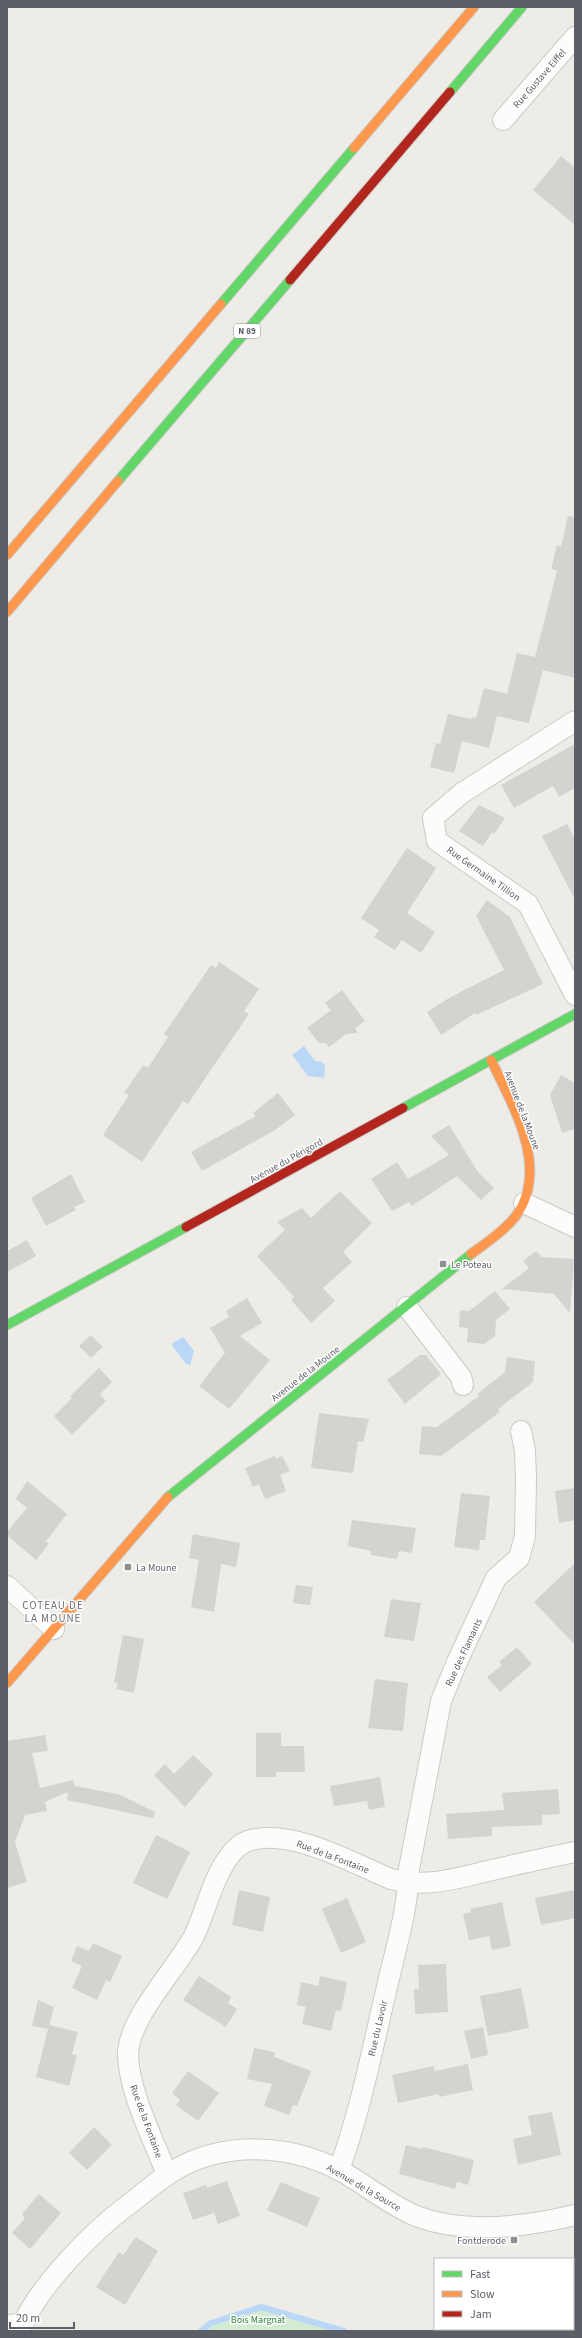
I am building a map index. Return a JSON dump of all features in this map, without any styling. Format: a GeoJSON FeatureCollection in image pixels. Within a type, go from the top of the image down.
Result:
{"type":"FeatureCollection","features":[{"type":"Feature","properties":{"kind":"main road"},"geometry":{"type":"LineString","coordinates":[[7,555],[474,7]]}},
{"type":"Feature","properties":{"kind":"main road","name":"N 89"},"geometry":{"type":"LineString","coordinates":[[7,612],[522,7]]}},
{"type":"Feature","properties":{"kind":"main road"},"geometry":{"type":"LineString","coordinates":[[487,49],[528,15]]}},
{"type":"Feature","properties":{"kind":"main road","name":"Avenue du Périgord"},"geometry":{"type":"LineString","coordinates":[[7,1325],[575,1014]]}},
{"type":"Feature","properties":{"kind":"main road","name":"Avenue de la Moune"},"geometry":{"type":"LineString","coordinates":[[7,1683],[165,1500],[183,1484],[508,1225],[518,1214],[524,1203],[531,1180],[529,1156],[505,1090],[491,1060]]}},
{"type":"Feature","properties":{"kind":"street","name":"Rue Gustave Eiffel"},"geometry":{"type":"LineString","coordinates":[[503,120],[575,37]]}},
{"type":"Feature","properties":{"kind":"street","name":"Rue Germaine Tillion"},"geometry":{"type":"LineString","coordinates":[[575,721],[462,793],[434,818],[438,841],[528,904],[575,995]]}},
{"type":"Feature","properties":{"kind":"street"},"geometry":{"type":"LineString","coordinates":[[524,1203],[575,1227]]}},
{"type":"Feature","properties":{"kind":"street"},"geometry":{"type":"LineString","coordinates":[[406,1307],[460,1377],[463,1385]]}},
{"type":"Feature","properties":{"kind":"street","name":"Rue des Flamants"},"geometry":{"type":"LineString","coordinates":[[409,1883],[409,1869],[441,1701],[456,1662],[496,1578],[519,1558],[525,1536],[525,1451],[520,1431]]}},
{"type":"Feature","properties":{"kind":"street"},"geometry":{"type":"LineString","coordinates":[[7,1586],[54,1629]]}},
{"type":"Feature","properties":{"kind":"street","name":"Rue de la Fontaine"},"geometry":{"type":"LineString","coordinates":[[167,2176],[131,2077],[128,2056],[129,2041],[145,2011],[192,1938],[205,1913],[217,1876],[228,1857],[238,1847],[250,1840],[286,1838],[391,1879],[409,1883],[426,1884],[454,1880],[575,1852]]}},
{"type":"Feature","properties":{"kind":"street","name":"Rue du Lavoir"},"geometry":{"type":"LineString","coordinates":[[339,2170],[354,2130],[409,1883]]}},
{"type":"Feature","properties":{"kind":"street","name":"Avenue de la Source"},"geometry":{"type":"LineString","coordinates":[[18,2327],[65,2264],[117,2214],[167,2176],[200,2159],[254,2148],[313,2158],[339,2170],[396,2206],[418,2216],[449,2224],[512,2226],[575,2215]]}},
{"type":"Feature","properties":{"kind":"green space"},"geometry":{"type":"Polygon","coordinates":[[[574,2270],[575,2271],[575,2331],[500,2331],[574,2330],[574,2270]]]}},
{"type":"Feature","properties":{"kind":"green space","name":"Bois Margnat"},"geometry":{"type":"Polygon","coordinates":[[[261,2307],[344,2331],[201,2331],[211,2323],[261,2307]]]}},
{"type":"Feature","properties":{"kind":"water"},"geometry":{"type":"Polygon","coordinates":[[[304,1046],[315,1061],[322,1062],[325,1066],[324,1078],[308,1076],[292,1055],[304,1046]]]}},
{"type":"Feature","properties":{"kind":"water"},"geometry":{"type":"Polygon","coordinates":[[[183,1337],[194,1351],[190,1365],[186,1364],[171,1344],[183,1337]]]}},
{"type":"Feature","properties":{"kind":"building"},"geometry":{"type":"Polygon","coordinates":[[[561,156],[575,168],[575,225],[533,190],[561,156]]]}},
{"type":"Feature","properties":{"kind":"building"},"geometry":{"type":"Polygon","coordinates":[[[568,516],[575,517],[575,678],[543,670],[529,723],[497,716],[489,748],[462,741],[454,773],[430,767],[436,743],[440,744],[448,714],[471,719],[472,717],[476,718],[484,688],[507,694],[517,653],[535,657],[557,571],[551,569],[557,545],[561,547],[568,516]]]}},
{"type":"Feature","properties":{"kind":"building"},"geometry":{"type":"Polygon","coordinates":[[[575,744],[575,788],[559,797],[553,786],[514,808],[501,785],[575,744]]]}},
{"type":"Feature","properties":{"kind":"building"},"geometry":{"type":"Polygon","coordinates":[[[479,805],[505,818],[494,834],[492,832],[483,846],[459,831],[479,805]]]}},
{"type":"Feature","properties":{"kind":"building"},"geometry":{"type":"Polygon","coordinates":[[[567,824],[575,839],[575,900],[542,836],[567,824]]]}},
{"type":"Feature","properties":{"kind":"building"},"geometry":{"type":"Polygon","coordinates":[[[407,848],[436,868],[407,913],[435,932],[421,953],[402,940],[395,950],[374,937],[379,930],[361,918],[407,848]]]}},
{"type":"Feature","properties":{"kind":"building"},"geometry":{"type":"Polygon","coordinates":[[[487,900],[510,917],[543,984],[476,1015],[475,1013],[441,1035],[427,1012],[449,998],[504,970],[476,916],[487,900]]]}},
{"type":"Feature","properties":{"kind":"building"},"geometry":{"type":"Polygon","coordinates":[[[219,962],[259,989],[244,1011],[249,1014],[188,1104],[183,1101],[142,1162],[103,1135],[129,1095],[124,1093],[143,1065],[148,1068],[168,1037],[164,1034],[211,965],[216,968],[219,962]]]}},
{"type":"Feature","properties":{"kind":"building"},"geometry":{"type":"Polygon","coordinates":[[[342,990],[365,1021],[355,1028],[358,1033],[346,1034],[329,1047],[326,1043],[319,1043],[307,1028],[331,1010],[325,1003],[342,990]]]}},
{"type":"Feature","properties":{"kind":"building"},"geometry":{"type":"Polygon","coordinates":[[[561,1075],[575,1083],[575,1129],[562,1133],[550,1095],[561,1075]]]}},
{"type":"Feature","properties":{"kind":"building"},"geometry":{"type":"Polygon","coordinates":[[[278,1093],[295,1115],[275,1130],[202,1171],[191,1152],[256,1116],[253,1113],[278,1093]]]}},
{"type":"Feature","properties":{"kind":"building"},"geometry":{"type":"Polygon","coordinates":[[[449,1125],[478,1172],[494,1188],[481,1200],[457,1176],[412,1206],[409,1202],[392,1211],[371,1179],[397,1162],[408,1179],[449,1155],[431,1136],[449,1125]]]}},
{"type":"Feature","properties":{"kind":"building"},"geometry":{"type":"Polygon","coordinates":[[[71,1174],[85,1202],[74,1207],[76,1210],[46,1226],[31,1198],[71,1174]]]}},
{"type":"Feature","properties":{"kind":"building"},"geometry":{"type":"Polygon","coordinates":[[[340,1191],[372,1223],[343,1252],[352,1262],[323,1288],[335,1301],[311,1323],[291,1300],[294,1297],[257,1256],[285,1230],[277,1222],[302,1208],[311,1218],[340,1191]]]}},
{"type":"Feature","properties":{"kind":"building"},"geometry":{"type":"Polygon","coordinates":[[[27,1240],[36,1256],[7,1272],[7,1251],[27,1240]]]}},
{"type":"Feature","properties":{"kind":"building"},"geometry":{"type":"Polygon","coordinates":[[[536,1251],[542,1257],[574,1259],[570,1313],[554,1294],[502,1289],[529,1268],[523,1261],[536,1251]]]}},
{"type":"Feature","properties":{"kind":"building"},"geometry":{"type":"Polygon","coordinates":[[[495,1291],[510,1309],[496,1320],[495,1336],[484,1344],[467,1342],[468,1328],[459,1327],[460,1310],[469,1311],[495,1291]]]}},
{"type":"Feature","properties":{"kind":"building"},"geometry":{"type":"Polygon","coordinates":[[[247,1298],[262,1323],[240,1336],[270,1360],[229,1409],[199,1386],[225,1353],[210,1328],[229,1317],[226,1311],[247,1298]]]}},
{"type":"Feature","properties":{"kind":"building"},"geometry":{"type":"Polygon","coordinates":[[[91,1335],[103,1347],[91,1358],[79,1346],[91,1335]]]}},
{"type":"Feature","properties":{"kind":"building"},"geometry":{"type":"Polygon","coordinates":[[[420,1355],[426,1355],[441,1374],[405,1404],[387,1380],[420,1355]]]}},
{"type":"Feature","properties":{"kind":"building"},"geometry":{"type":"Polygon","coordinates":[[[507,1357],[535,1361],[533,1382],[498,1409],[500,1412],[441,1456],[419,1454],[422,1426],[437,1427],[479,1396],[477,1394],[505,1372],[507,1357]]]}},
{"type":"Feature","properties":{"kind":"building"},"geometry":{"type":"Polygon","coordinates":[[[99,1368],[112,1382],[100,1394],[106,1401],[72,1435],[54,1416],[72,1398],[70,1396],[99,1368]]]}},
{"type":"Feature","properties":{"kind":"building"},"geometry":{"type":"Polygon","coordinates":[[[319,1413],[369,1419],[363,1442],[358,1441],[353,1473],[311,1468],[319,1413]]]}},
{"type":"Feature","properties":{"kind":"building"},"geometry":{"type":"Polygon","coordinates":[[[275,1456],[276,1459],[282,1456],[290,1471],[280,1475],[286,1491],[265,1499],[259,1484],[253,1487],[245,1468],[275,1456]]]}},
{"type":"Feature","properties":{"kind":"building"},"geometry":{"type":"Polygon","coordinates":[[[27,1481],[67,1514],[46,1541],[49,1544],[36,1560],[7,1535],[7,1532],[27,1508],[16,1499],[27,1481]]]}},
{"type":"Feature","properties":{"kind":"building"},"geometry":{"type":"Polygon","coordinates":[[[575,1488],[575,1520],[559,1523],[555,1491],[575,1488]]]}},
{"type":"Feature","properties":{"kind":"building"},"geometry":{"type":"Polygon","coordinates":[[[461,1493],[490,1496],[485,1540],[480,1540],[479,1550],[454,1547],[461,1493]]]}},
{"type":"Feature","properties":{"kind":"building"},"geometry":{"type":"Polygon","coordinates":[[[352,1520],[416,1528],[412,1553],[399,1551],[397,1559],[371,1555],[371,1551],[348,1546],[352,1520]]]}},
{"type":"Feature","properties":{"kind":"building"},"geometry":{"type":"Polygon","coordinates":[[[193,1534],[240,1543],[236,1567],[221,1564],[214,1612],[191,1607],[199,1560],[189,1558],[193,1534]]]}},
{"type":"Feature","properties":{"kind":"building"},"geometry":{"type":"Polygon","coordinates":[[[575,1563],[575,1645],[534,1602],[575,1563]]]}},
{"type":"Feature","properties":{"kind":"building"},"geometry":{"type":"Polygon","coordinates":[[[296,1585],[313,1587],[310,1605],[293,1603],[296,1585]]]}},
{"type":"Feature","properties":{"kind":"building"},"geometry":{"type":"Polygon","coordinates":[[[391,1599],[421,1603],[414,1641],[384,1637],[391,1599]]]}},
{"type":"Feature","properties":{"kind":"building"},"geometry":{"type":"Polygon","coordinates":[[[123,1635],[144,1639],[134,1693],[116,1689],[118,1683],[114,1682],[123,1635]]]}},
{"type":"Feature","properties":{"kind":"building"},"geometry":{"type":"Polygon","coordinates":[[[517,1647],[532,1664],[500,1692],[487,1677],[502,1665],[499,1662],[517,1647]]]}},
{"type":"Feature","properties":{"kind":"building"},"geometry":{"type":"Polygon","coordinates":[[[375,1679],[408,1683],[403,1731],[368,1728],[375,1679]]]}},
{"type":"Feature","properties":{"kind":"building"},"geometry":{"type":"Polygon","coordinates":[[[256,1733],[281,1733],[281,1746],[304,1746],[305,1772],[276,1772],[276,1777],[256,1777],[256,1733]]]}},
{"type":"Feature","properties":{"kind":"building"},"geometry":{"type":"Polygon","coordinates":[[[45,1735],[48,1751],[32,1753],[40,1788],[73,1780],[75,1786],[118,1794],[155,1812],[153,1818],[67,1800],[68,1792],[45,1802],[47,1811],[25,1815],[15,1842],[27,1882],[7,1888],[7,1741],[45,1735]]]}},
{"type":"Feature","properties":{"kind":"building"},"geometry":{"type":"Polygon","coordinates":[[[193,1755],[213,1774],[185,1807],[154,1775],[165,1764],[174,1774],[193,1755]]]}},
{"type":"Feature","properties":{"kind":"building"},"geometry":{"type":"Polygon","coordinates":[[[380,1777],[385,1807],[369,1810],[367,1801],[334,1806],[330,1786],[380,1777]]]}},
{"type":"Feature","properties":{"kind":"building"},"geometry":{"type":"Polygon","coordinates":[[[558,1789],[560,1814],[542,1815],[542,1825],[492,1827],[492,1836],[448,1839],[446,1814],[504,1810],[502,1793],[558,1789]]]}},
{"type":"Feature","properties":{"kind":"building"},"geometry":{"type":"Polygon","coordinates":[[[156,1835],[190,1852],[167,1899],[133,1883],[156,1835]]]}},
{"type":"Feature","properties":{"kind":"building"},"geometry":{"type":"Polygon","coordinates":[[[239,1890],[270,1897],[263,1932],[232,1925],[239,1890]]]}},
{"type":"Feature","properties":{"kind":"building"},"geometry":{"type":"Polygon","coordinates":[[[575,1890],[575,1918],[541,1925],[535,1898],[575,1890]]]}},
{"type":"Feature","properties":{"kind":"building"},"geometry":{"type":"Polygon","coordinates":[[[347,1898],[366,1942],[341,1953],[322,1909],[347,1898]]]}},
{"type":"Feature","properties":{"kind":"building"},"geometry":{"type":"Polygon","coordinates":[[[502,1902],[511,1946],[492,1950],[489,1936],[469,1940],[463,1914],[471,1912],[470,1909],[502,1902]]]}},
{"type":"Feature","properties":{"kind":"building"},"geometry":{"type":"Polygon","coordinates":[[[93,1943],[122,1956],[110,1982],[106,1980],[97,2000],[72,1988],[82,1966],[71,1961],[77,1946],[89,1951],[93,1943]]]}},
{"type":"Feature","properties":{"kind":"building"},"geometry":{"type":"Polygon","coordinates":[[[446,1964],[448,2012],[415,2014],[414,1989],[419,1989],[418,1965],[446,1964]]]}},
{"type":"Feature","properties":{"kind":"building"},"geometry":{"type":"Polygon","coordinates":[[[199,1976],[231,1997],[228,2003],[237,2009],[226,2027],[183,2000],[199,1976]]]}},
{"type":"Feature","properties":{"kind":"building"},"geometry":{"type":"Polygon","coordinates":[[[320,1976],[347,1982],[341,2011],[336,2010],[331,2031],[302,2024],[306,2007],[297,2005],[301,1982],[318,1986],[320,1976]]]}},
{"type":"Feature","properties":{"kind":"building"},"geometry":{"type":"Polygon","coordinates":[[[521,1988],[529,2028],[488,2036],[480,1996],[521,1988]]]}},
{"type":"Feature","properties":{"kind":"building"},"geometry":{"type":"Polygon","coordinates":[[[38,2000],[54,2007],[49,2025],[78,2032],[72,2054],[77,2055],[69,2086],[36,2077],[48,2029],[32,2026],[38,2000]]]}},
{"type":"Feature","properties":{"kind":"building"},"geometry":{"type":"Polygon","coordinates":[[[483,2027],[488,2055],[471,2059],[464,2031],[483,2027]]]}},
{"type":"Feature","properties":{"kind":"building"},"geometry":{"type":"Polygon","coordinates":[[[254,2048],[275,2052],[274,2057],[311,2071],[297,2106],[293,2105],[289,2115],[264,2106],[272,2084],[247,2079],[254,2048]]]}},
{"type":"Feature","properties":{"kind":"building"},"geometry":{"type":"Polygon","coordinates":[[[468,2064],[473,2090],[439,2097],[438,2094],[398,2103],[392,2075],[433,2066],[435,2071],[468,2064]]]}},
{"type":"Feature","properties":{"kind":"building"},"geometry":{"type":"Polygon","coordinates":[[[188,2071],[219,2093],[198,2121],[176,2105],[180,2100],[172,2093],[188,2071]]]}},
{"type":"Feature","properties":{"kind":"building"},"geometry":{"type":"Polygon","coordinates":[[[552,2112],[561,2155],[518,2165],[513,2139],[532,2135],[528,2116],[552,2112]]]}},
{"type":"Feature","properties":{"kind":"building"},"geometry":{"type":"Polygon","coordinates":[[[94,2127],[112,2145],[87,2170],[69,2153],[94,2127]]]}},
{"type":"Feature","properties":{"kind":"building"},"geometry":{"type":"Polygon","coordinates":[[[406,2145],[423,2149],[423,2147],[474,2160],[468,2185],[457,2182],[455,2189],[399,2174],[406,2145]]]}},
{"type":"Feature","properties":{"kind":"building"},"geometry":{"type":"Polygon","coordinates":[[[227,2181],[240,2216],[218,2224],[214,2213],[193,2220],[183,2193],[206,2185],[207,2188],[227,2181]]]}},
{"type":"Feature","properties":{"kind":"building"},"geometry":{"type":"Polygon","coordinates":[[[281,2182],[320,2198],[307,2227],[267,2210],[281,2182]]]}},
{"type":"Feature","properties":{"kind":"building"},"geometry":{"type":"Polygon","coordinates":[[[39,2194],[61,2213],[30,2249],[12,2233],[25,2218],[22,2214],[39,2194]]]}},
{"type":"Feature","properties":{"kind":"building"},"geometry":{"type":"Polygon","coordinates":[[[136,2237],[158,2251],[125,2305],[96,2287],[119,2252],[123,2255],[136,2237]]]}},
{"type":"Feature","properties":{"kind":"waterway"},"geometry":{"type":"LineString","coordinates":[[201,2331],[211,2323],[261,2307],[344,2331]]}},
{"type":"Feature","properties":{"kind":"traffic: fast"},"geometry":{"type":"LineString","coordinates":[[450,92],[522,7]]}},
{"type":"Feature","properties":{"kind":"traffic: fast"},"geometry":{"type":"LineString","coordinates":[[221,304],[354,148]]}},
{"type":"Feature","properties":{"kind":"traffic: fast"},"geometry":{"type":"LineString","coordinates":[[118,481],[290,280]]}},
{"type":"Feature","properties":{"kind":"traffic: fast"},"geometry":{"type":"LineString","coordinates":[[403,1108],[575,1014]]}},
{"type":"Feature","properties":{"kind":"traffic: fast"},"geometry":{"type":"LineString","coordinates":[[7,1325],[186,1227]]}},
{"type":"Feature","properties":{"kind":"traffic: fast"},"geometry":{"type":"LineString","coordinates":[[168,1497],[471,1254]]}},
{"type":"Feature","properties":{"kind":"traffic: slow"},"geometry":{"type":"LineString","coordinates":[[354,148],[474,7]]}},
{"type":"Feature","properties":{"kind":"traffic: slow"},"geometry":{"type":"LineString","coordinates":[[7,555],[221,304]]}},
{"type":"Feature","properties":{"kind":"traffic: slow"},"geometry":{"type":"LineString","coordinates":[[7,612],[118,481]]}},
{"type":"Feature","properties":{"kind":"traffic: slow"},"geometry":{"type":"LineString","coordinates":[[471,1254],[500,1232],[515,1217],[525,1199],[530,1179],[529,1159],[525,1138],[518,1117],[491,1060]]}},
{"type":"Feature","properties":{"kind":"traffic: slow"},"geometry":{"type":"LineString","coordinates":[[7,1683],[168,1497]]}},
{"type":"Feature","properties":{"kind":"traffic: jam"},"geometry":{"type":"LineString","coordinates":[[290,280],[450,92]]}},
{"type":"Feature","properties":{"kind":"traffic: jam"},"geometry":{"type":"LineString","coordinates":[[186,1227],[403,1108]]}},
{"type":"Feature","properties":{"kind":"place","name":"Le Poteau"},"geometry":{"type":"Point","coordinates":[443,1264]}},
{"type":"Feature","properties":{"kind":"place","name":"La Moune"},"geometry":{"type":"Point","coordinates":[128,1567]}},
{"type":"Feature","properties":{"kind":"place","name":"Fontderode"},"geometry":{"type":"Point","coordinates":[514,2240]}},
{"type":"Feature","properties":{"kind":"district","name":"COTEAU DE LA MOUNE"},"geometry":{"type":"Point","coordinates":[53,1611]}}]}
